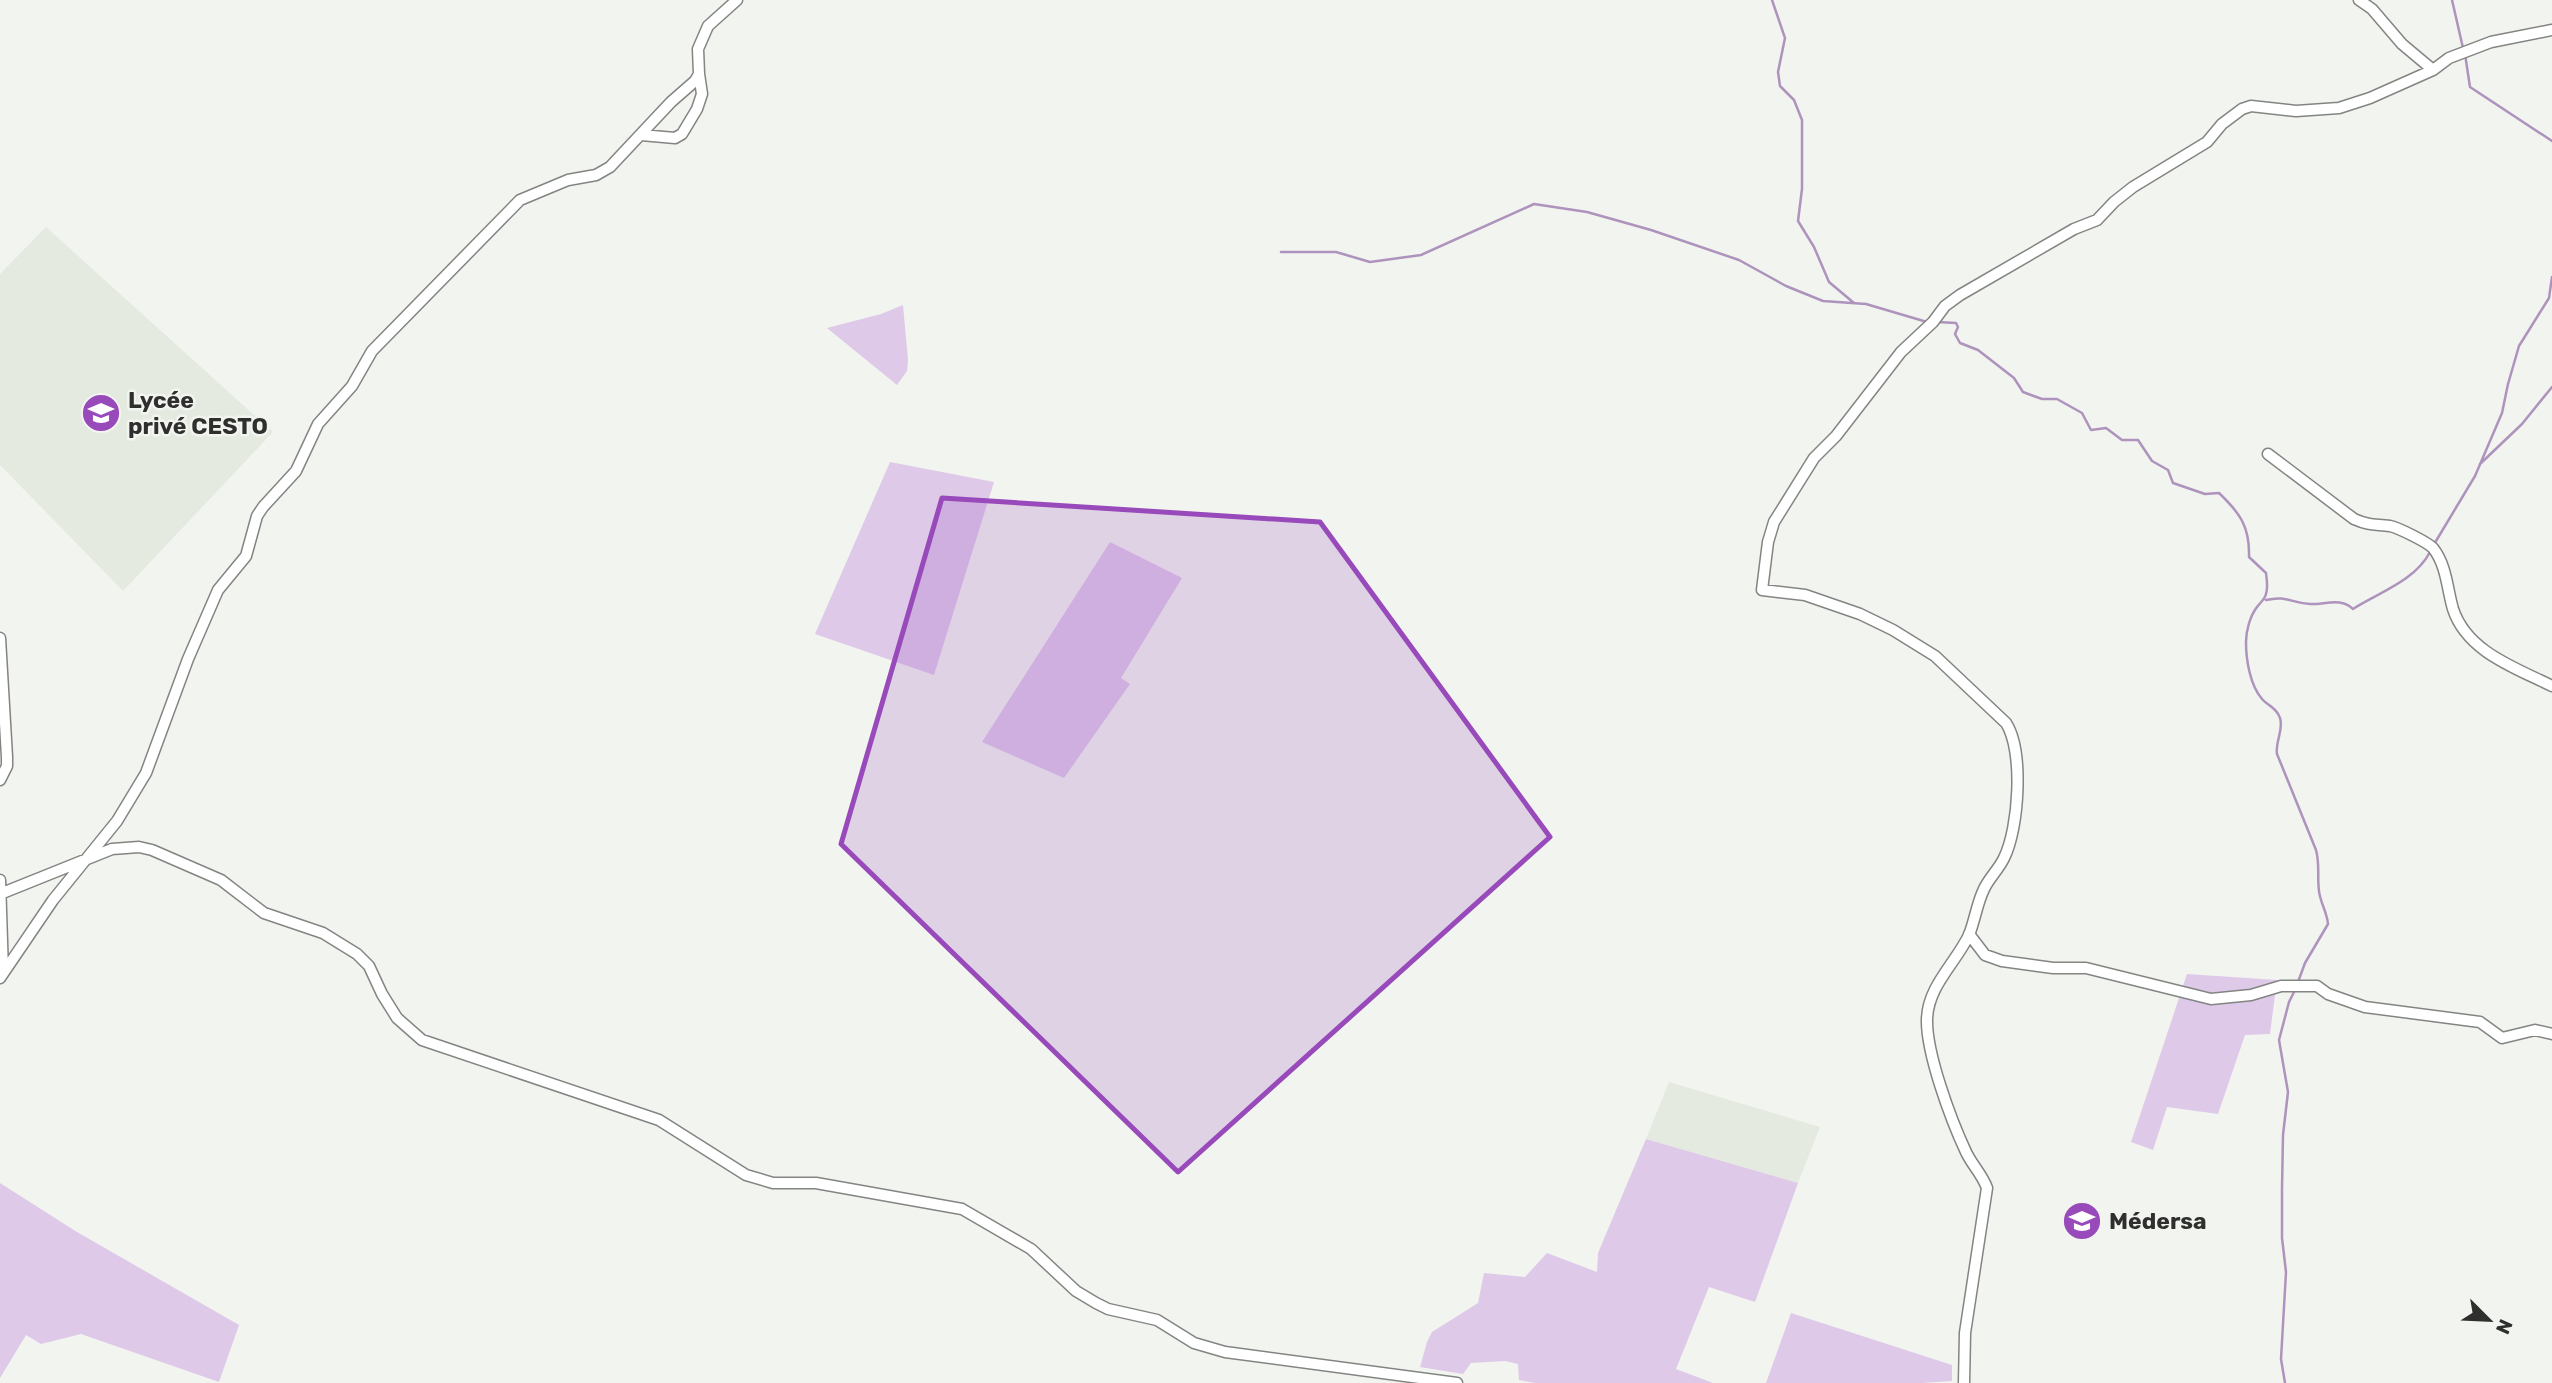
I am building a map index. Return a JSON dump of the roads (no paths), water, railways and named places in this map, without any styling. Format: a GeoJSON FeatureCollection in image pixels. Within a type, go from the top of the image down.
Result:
{"type":"FeatureCollection","features":[{"type":"Feature","properties":{"kind":"street"},"geometry":{"type":"LineString","coordinates":[[641,135],[675,138],[682,134],[697,110],[702,94],[698,49],[708,26],[737,0]]}},
{"type":"Feature","properties":{"kind":"street"},"geometry":{"type":"LineString","coordinates":[[2360,0],[2372,9],[2402,44],[2433,70]]}},
{"type":"Feature","properties":{"kind":"street"},"geometry":{"type":"LineString","coordinates":[[1964,1383],[1965,1333],[1987,1188],[1959,1136],[1932,1059],[1927,1021],[1930,997],[1969,934],[1984,889],[2005,858],[2018,786],[2013,734],[2006,723],[1935,656],[1920,646],[1860,614],[1805,595],[1762,590],[1768,542],[1774,522],[1814,458],[1836,436],[1901,352],[1959,295],[2074,229],[2097,220],[2133,187],[2207,142],[2222,124],[2242,109],[2251,106],[2295,111],[2339,107],[2370,99],[2433,70],[2449,58],[2491,42],[2552,30]]}},
{"type":"Feature","properties":{"kind":"street"},"geometry":{"type":"LineString","coordinates":[[2,975],[53,900],[117,821],[146,774],[192,648],[218,590],[246,556],[257,516],[296,471],[318,424],[352,386],[372,351],[520,200],[568,180],[596,175],[610,167],[699,74]]}},
{"type":"Feature","properties":{"kind":"street"},"geometry":{"type":"LineString","coordinates":[[2268,454],[2354,519],[2370,526],[2390,526],[2432,547],[2444,569],[2458,622],[2475,643],[2494,658],[2552,686]]}},
{"type":"Feature","properties":{"kind":"street"},"geometry":{"type":"LineString","coordinates":[[0,638],[7,757],[7,766],[0,780]]}},
{"type":"Feature","properties":{"kind":"street"},"geometry":{"type":"LineString","coordinates":[[1,894],[112,849],[139,847],[152,850],[221,880],[264,913],[323,933],[357,954],[369,966],[382,995],[397,1018],[422,1040],[659,1120],[746,1175],[773,1183],[816,1182],[962,1209],[1031,1248],[1076,1291],[1096,1303],[1157,1320],[1207,1348],[1457,1383]]}},
{"type":"Feature","properties":{"kind":"street"},"geometry":{"type":"LineString","coordinates":[[0,880],[2,975]]}},
{"type":"Feature","properties":{"kind":"street"},"geometry":{"type":"LineString","coordinates":[[1969,934],[1984,955],[2002,961],[2053,968],[2086,968],[2211,999],[2251,995],[2281,986],[2317,986],[2328,994],[2365,1007],[2480,1022],[2502,1038],[2535,1030],[2552,1034]]}},
{"type":"Feature","properties":{"kind":"waterway"},"geometry":{"type":"LineString","coordinates":[[1772,0],[1785,38],[1778,72],[1780,86],[1794,100],[1802,120],[1802,189],[1798,221],[1814,247],[1829,282],[1854,303]]}},
{"type":"Feature","properties":{"kind":"waterway"},"geometry":{"type":"LineString","coordinates":[[2452,0],[2463,48]]}},
{"type":"Feature","properties":{"kind":"waterway"},"geometry":{"type":"LineString","coordinates":[[2465,54],[2470,87],[2552,141]]}},
{"type":"Feature","properties":{"kind":"waterway"},"geometry":{"type":"LineString","coordinates":[[1281,252],[1336,252],[1370,262],[1421,255],[1534,204],[1587,212],[1651,230],[1739,260],[1786,286],[1823,301],[1866,304],[1927,322]]}},
{"type":"Feature","properties":{"kind":"waterway"},"geometry":{"type":"LineString","coordinates":[[2433,546],[2475,476],[2502,413],[2519,346],[2549,298],[2552,277]]}},
{"type":"Feature","properties":{"kind":"waterway"},"geometry":{"type":"LineString","coordinates":[[1937,322],[1956,323],[1958,327],[1955,334],[1960,343],[1978,350],[2014,378],[2023,392],[2042,399],[2057,399],[2082,413],[2091,430],[2106,428],[2122,440],[2138,440],[2152,461],[2168,470],[2173,483],[2205,494],[2219,493],[2242,521],[2248,537],[2249,557],[2266,573],[2267,584],[2265,596],[2250,619],[2246,638],[2250,672],[2254,687],[2280,718],[2277,754],[2316,850],[2318,886],[2328,924],[2305,963],[2298,982]]}},
{"type":"Feature","properties":{"kind":"waterway"},"geometry":{"type":"LineString","coordinates":[[2480,464],[2522,424],[2552,387]]}},
{"type":"Feature","properties":{"kind":"waterway"},"geometry":{"type":"LineString","coordinates":[[2266,600],[2284,599],[2310,604],[2338,602],[2353,609],[2406,579],[2430,552]]}},
{"type":"Feature","properties":{"kind":"waterway"},"geometry":{"type":"LineString","coordinates":[[2285,1383],[2281,1359],[2286,1272],[2282,1238],[2282,1189],[2283,1135],[2288,1092],[2279,1040],[2289,1002],[2296,988]]}},
{"type":"Feature","properties":{"kind":"place","name":"Lycée privé CESTO"},"geometry":{"type":"Point","coordinates":[101,413]}},
{"type":"Feature","properties":{"kind":"place","name":"Médersa"},"geometry":{"type":"Point","coordinates":[2082,1221]}}]}
